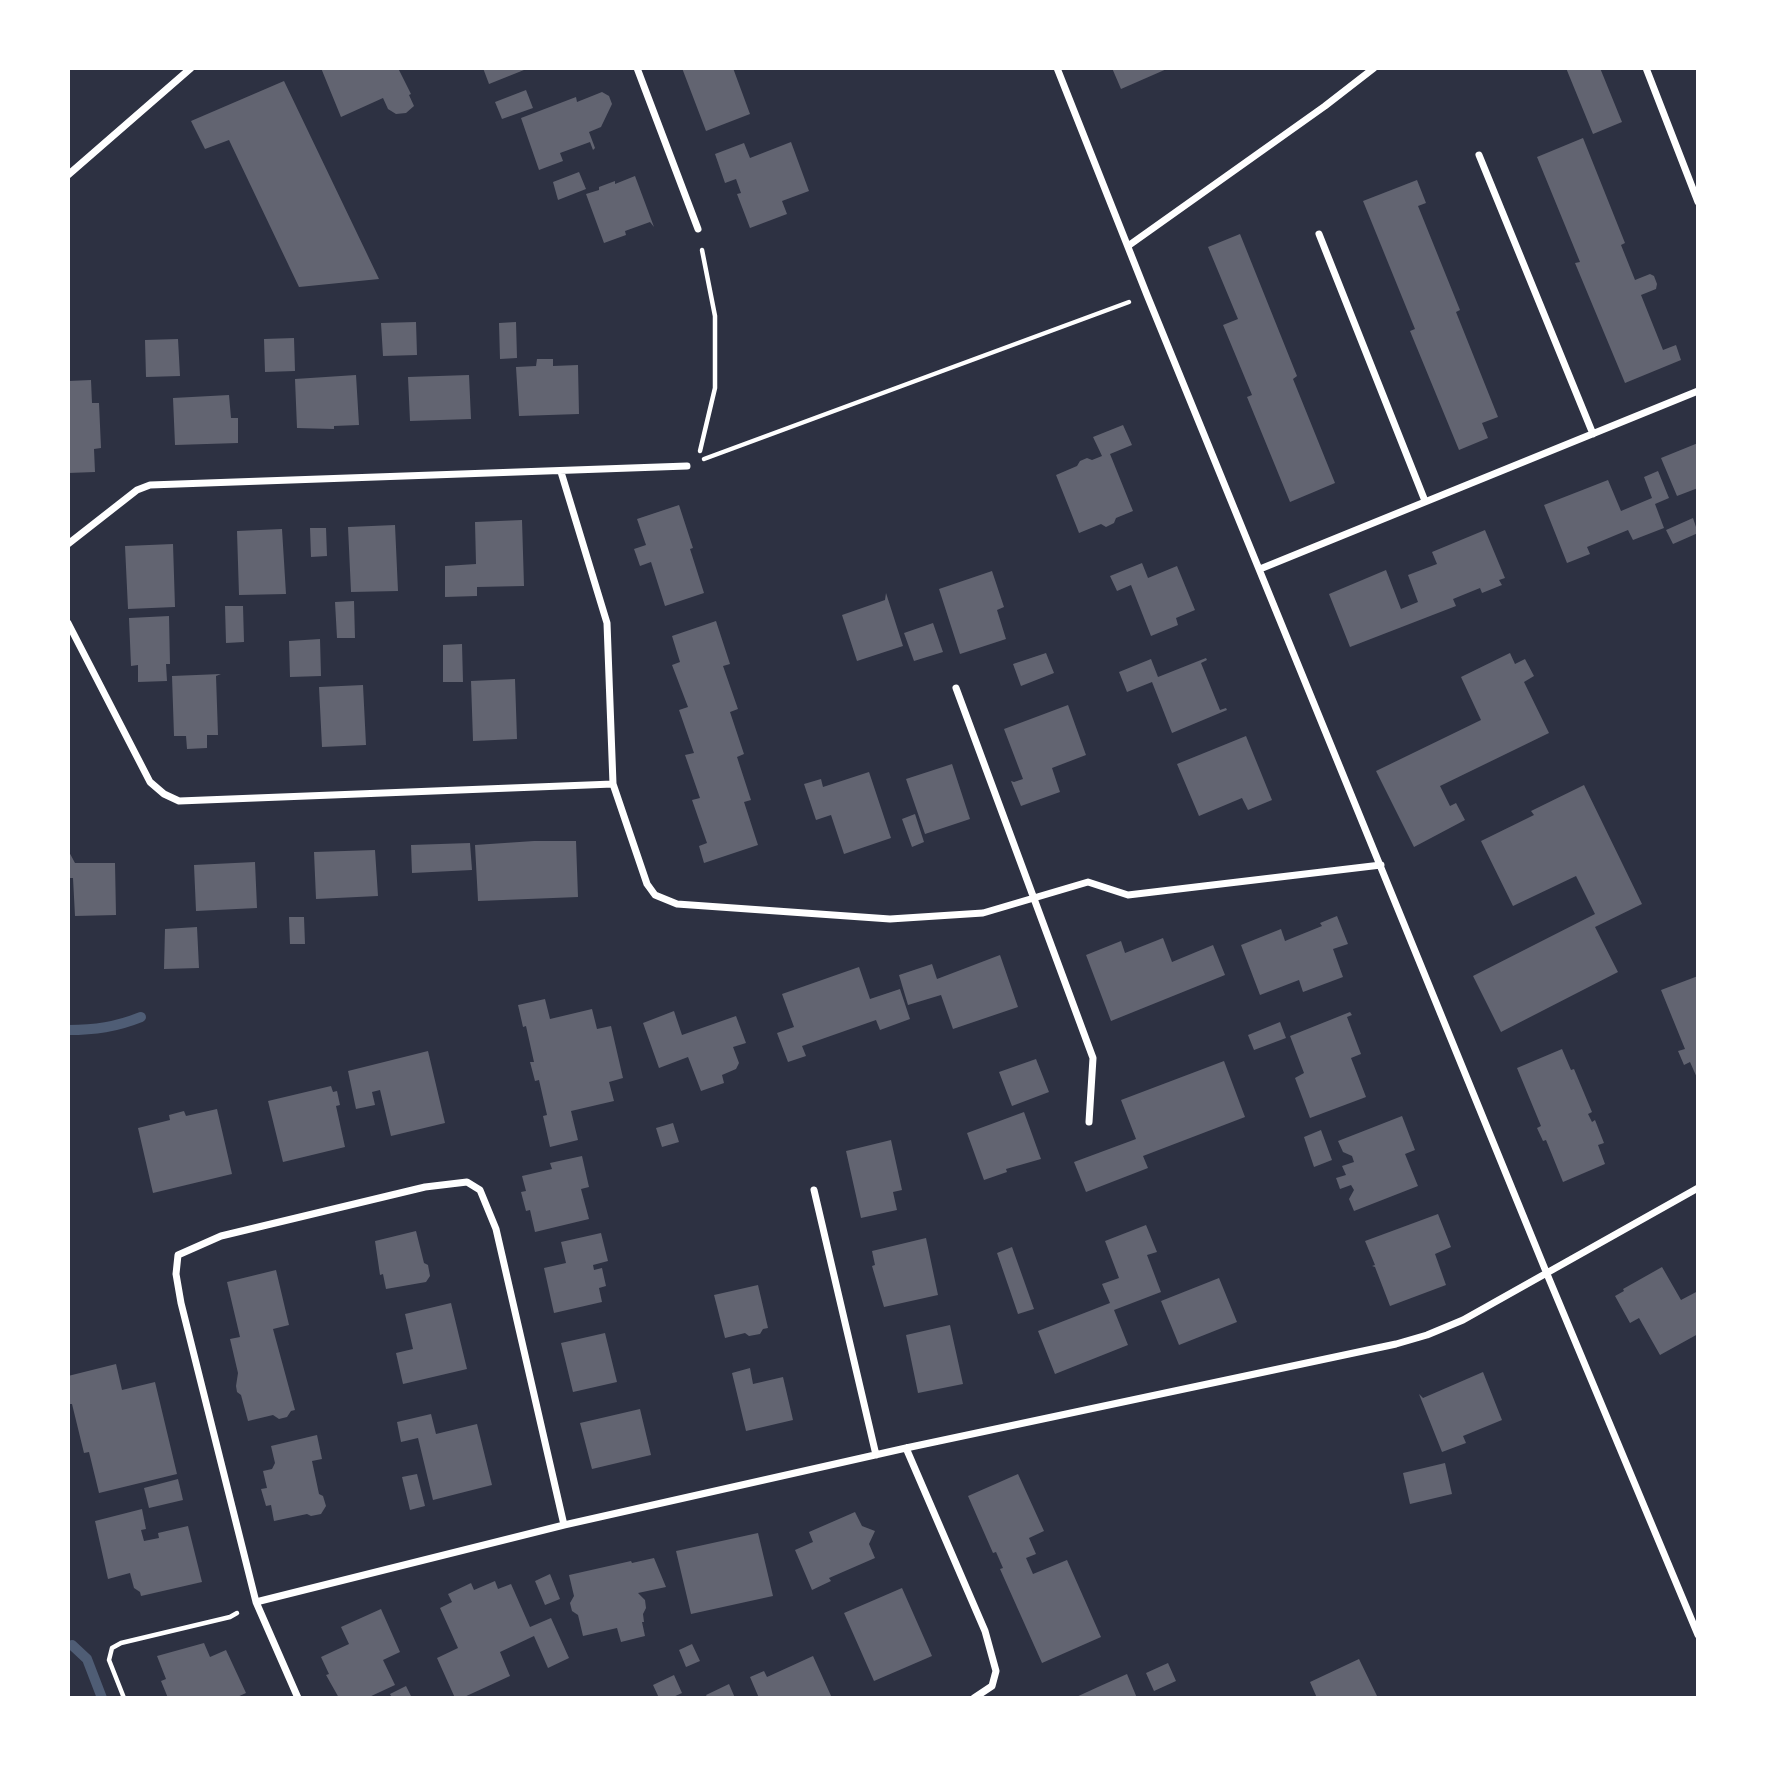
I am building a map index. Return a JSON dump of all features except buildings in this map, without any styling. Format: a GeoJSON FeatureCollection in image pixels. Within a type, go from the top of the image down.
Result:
{"type":"FeatureCollection","features":[{"type":"Feature","properties":{"kind":"street"},"geometry":{"type":"LineString","coordinates":[[68,175],[191,68]]}},
{"type":"Feature","properties":{"kind":"street"},"geometry":{"type":"LineString","coordinates":[[637,68],[698,229]]}},
{"type":"Feature","properties":{"kind":"street"},"geometry":{"type":"LineString","coordinates":[[1057,68],[1547,1274],[1698,1635]]}},
{"type":"Feature","properties":{"kind":"street"},"geometry":{"type":"LineString","coordinates":[[1128,246],[1374,68]]}},
{"type":"Feature","properties":{"kind":"street"},"geometry":{"type":"LineString","coordinates":[[1646,68],[1698,202]]}},
{"type":"Feature","properties":{"kind":"street"},"geometry":{"type":"LineString","coordinates":[[1479,155],[1593,434]]}},
{"type":"Feature","properties":{"kind":"street"},"geometry":{"type":"LineString","coordinates":[[1320,234],[1425,501]]}},
{"type":"Feature","properties":{"kind":"street"},"geometry":{"type":"LineString","coordinates":[[1260,569],[1698,391]]}},
{"type":"Feature","properties":{"kind":"street"},"geometry":{"type":"LineString","coordinates":[[68,544],[137,490],[150,485],[687,466]]}},
{"type":"Feature","properties":{"kind":"street"},"geometry":{"type":"LineString","coordinates":[[561,471],[607,623],[613,784],[647,884],[655,895],[677,904],[890,919],[983,913],[1088,883],[1128,895],[1381,865]]}},
{"type":"Feature","properties":{"kind":"street"},"geometry":{"type":"LineString","coordinates":[[68,623],[150,782],[164,794],[179,801],[613,784]]}},
{"type":"Feature","properties":{"kind":"street"},"geometry":{"type":"LineString","coordinates":[[956,688],[1093,1058],[1089,1122]]}},
{"type":"Feature","properties":{"kind":"street"},"geometry":{"type":"LineString","coordinates":[[298,1698],[257,1602],[176,1274],[178,1255],[221,1237],[425,1187],[467,1182],[480,1190],[496,1229],[564,1525]]}},
{"type":"Feature","properties":{"kind":"street"},"geometry":{"type":"LineString","coordinates":[[257,1602],[564,1525],[906,1448],[1396,1344],[1463,1320],[1698,1188]]}},
{"type":"Feature","properties":{"kind":"street"},"geometry":{"type":"LineString","coordinates":[[814,1190],[876,1455]]}},
{"type":"Feature","properties":{"kind":"street"},"geometry":{"type":"LineString","coordinates":[[906,1448],[985,1630],[996,1671],[992,1686],[974,1698]]}},
{"type":"Feature","properties":{"kind":"path"},"geometry":{"type":"LineString","coordinates":[[698,229],[715,316],[715,388],[697,462],[1147,295]]}},
{"type":"Feature","properties":{"kind":"path"},"geometry":{"type":"LineString","coordinates":[[124,1698],[109,1660],[112,1648],[121,1643],[230,1617],[257,1602]]}},
{"type":"Feature","properties":{"kind":"waterway"},"geometry":{"type":"LineString","coordinates":[[68,1030],[105,1027],[141,1017]]}},
{"type":"Feature","properties":{"kind":"waterway"},"geometry":{"type":"LineString","coordinates":[[72,1645],[87,1659],[102,1698]]}}]}
